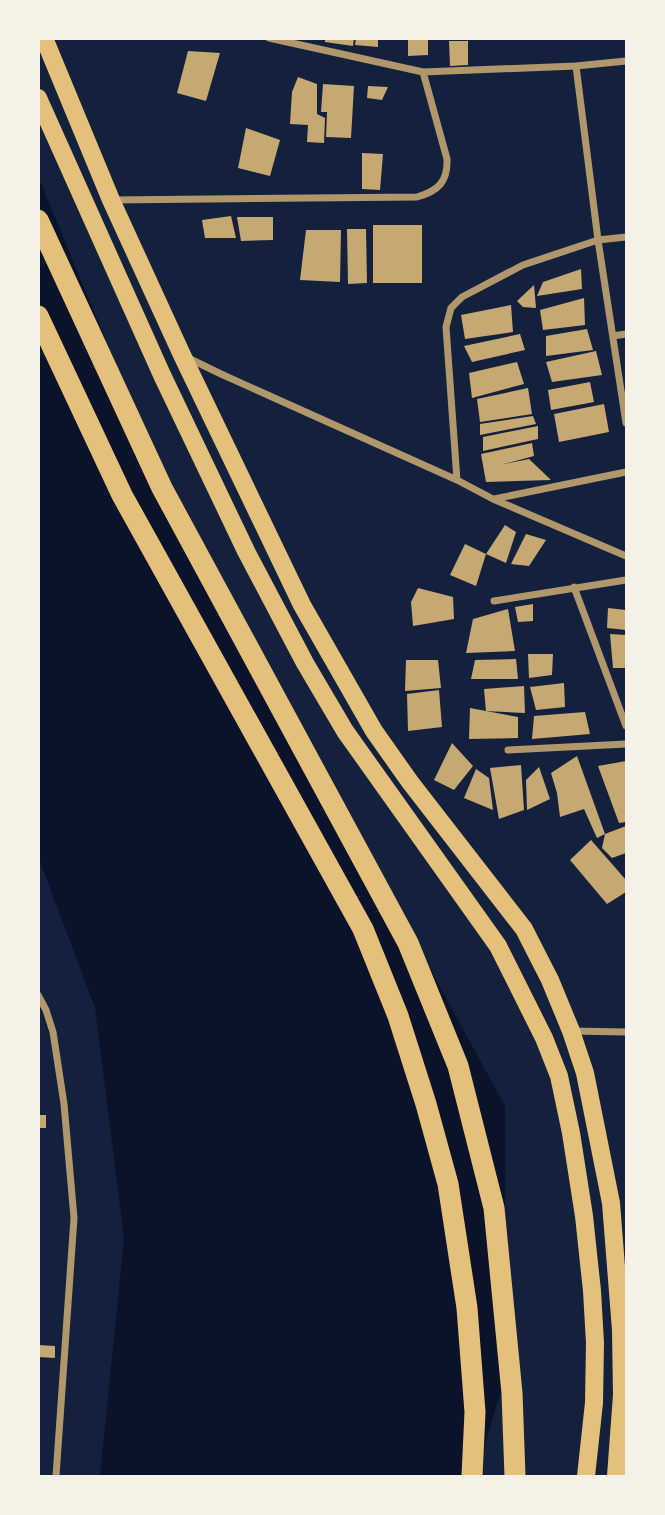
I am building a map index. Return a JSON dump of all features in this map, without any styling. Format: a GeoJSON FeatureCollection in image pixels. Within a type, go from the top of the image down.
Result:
{"type":"FeatureCollection","features":[{"type":"Feature","properties":{"kind":"highway"},"geometry":{"type":"LineString","coordinates":[[38,220],[162,488],[408,943],[458,1066],[494,1208],[512,1393],[514,1476]]}},
{"type":"Feature","properties":{"kind":"highway"},"geometry":{"type":"LineString","coordinates":[[38,316],[122,495],[363,929],[397,1016],[426,1104],[448,1184],[467,1308],[475,1412],[472,1476]]}},
{"type":"Feature","properties":{"kind":"main road"},"geometry":{"type":"LineString","coordinates":[[44,38],[111,200],[302,605],[374,731],[410,782],[524,929],[550,980],[571,1031],[585,1073],[611,1203],[621,1330],[622,1395],[616,1476]]}},
{"type":"Feature","properties":{"kind":"main road"},"geometry":{"type":"LineString","coordinates":[[38,98],[162,375],[246,551],[304,663],[345,731],[498,946],[544,1038],[559,1076],[571,1133],[592,1291],[594,1403],[586,1476]]}},
{"type":"Feature","properties":{"kind":"street"},"geometry":{"type":"LineString","coordinates":[[269,38],[423,72],[576,66],[626,61]]}},
{"type":"Feature","properties":{"kind":"street"},"geometry":{"type":"LineString","coordinates":[[576,66],[598,240],[626,423]]}},
{"type":"Feature","properties":{"kind":"street"},"geometry":{"type":"LineString","coordinates":[[111,200],[417,197],[439,188],[444,181],[447,159],[423,72]]}},
{"type":"Feature","properties":{"kind":"street"},"geometry":{"type":"LineString","coordinates":[[457,480],[446,327],[451,309],[469,292],[538,258],[598,240],[626,237]]}},
{"type":"Feature","properties":{"kind":"street"},"geometry":{"type":"LineString","coordinates":[[612,336],[626,334]]}},
{"type":"Feature","properties":{"kind":"street"},"geometry":{"type":"LineString","coordinates":[[182,355],[457,480],[493,499],[626,556]]}},
{"type":"Feature","properties":{"kind":"street"},"geometry":{"type":"LineString","coordinates":[[493,499],[626,472]]}},
{"type":"Feature","properties":{"kind":"street"},"geometry":{"type":"LineString","coordinates":[[494,601],[626,580]]}},
{"type":"Feature","properties":{"kind":"street"},"geometry":{"type":"LineString","coordinates":[[574,587],[626,726]]}},
{"type":"Feature","properties":{"kind":"street"},"geometry":{"type":"LineString","coordinates":[[508,750],[626,744]]}},
{"type":"Feature","properties":{"kind":"street"},"geometry":{"type":"LineString","coordinates":[[38,995],[47,1010],[62,1092],[74,1218],[56,1476]]}},
{"type":"Feature","properties":{"kind":"street"},"geometry":{"type":"LineString","coordinates":[[571,1031],[626,1032]]}},
{"type":"Feature","properties":{"kind":"water"},"geometry":{"type":"Polygon","coordinates":[[[38,176],[164,481],[505,1106],[505,1379],[475,1476],[100,1476],[124,1238],[95,1008],[39,859],[38,176]]]}},
{"type":"Feature","properties":{"kind":"building"},"geometry":{"type":"Polygon","coordinates":[[[325,38],[354,38],[353,46],[325,42],[325,38]]]}},
{"type":"Feature","properties":{"kind":"building"},"geometry":{"type":"Polygon","coordinates":[[[356,38],[378,38],[378,47],[355,45],[356,38]]]}},
{"type":"Feature","properties":{"kind":"building"},"geometry":{"type":"Polygon","coordinates":[[[408,38],[428,38],[428,55],[408,56],[408,38]]]}},
{"type":"Feature","properties":{"kind":"building"},"geometry":{"type":"Polygon","coordinates":[[[449,41],[468,41],[468,65],[450,66],[449,41]]]}},
{"type":"Feature","properties":{"kind":"building"},"geometry":{"type":"Polygon","coordinates":[[[188,51],[220,53],[206,101],[177,93],[188,51]]]}},
{"type":"Feature","properties":{"kind":"building"},"geometry":{"type":"Polygon","coordinates":[[[298,77],[317,84],[317,114],[325,118],[324,143],[307,142],[308,125],[290,124],[292,92],[298,77]]]}},
{"type":"Feature","properties":{"kind":"building"},"geometry":{"type":"Polygon","coordinates":[[[323,84],[354,86],[351,138],[326,137],[327,112],[321,112],[323,84]]]}},
{"type":"Feature","properties":{"kind":"building"},"geometry":{"type":"Polygon","coordinates":[[[368,86],[388,87],[382,100],[367,98],[368,86]]]}},
{"type":"Feature","properties":{"kind":"building"},"geometry":{"type":"Polygon","coordinates":[[[246,128],[280,140],[270,176],[238,168],[246,128]]]}},
{"type":"Feature","properties":{"kind":"building"},"geometry":{"type":"Polygon","coordinates":[[[362,153],[383,154],[380,190],[362,189],[362,153]]]}},
{"type":"Feature","properties":{"kind":"building"},"geometry":{"type":"Polygon","coordinates":[[[231,216],[236,238],[205,238],[202,220],[231,216]]]}},
{"type":"Feature","properties":{"kind":"building"},"geometry":{"type":"Polygon","coordinates":[[[237,217],[273,217],[273,240],[241,241],[237,217]]]}},
{"type":"Feature","properties":{"kind":"building"},"geometry":{"type":"Polygon","coordinates":[[[373,225],[422,225],[422,283],[373,283],[373,225]]]}},
{"type":"Feature","properties":{"kind":"building"},"geometry":{"type":"Polygon","coordinates":[[[347,229],[366,229],[367,283],[348,284],[347,229]]]}},
{"type":"Feature","properties":{"kind":"building"},"geometry":{"type":"Polygon","coordinates":[[[306,230],[341,230],[340,282],[300,280],[306,230]]]}},
{"type":"Feature","properties":{"kind":"building"},"geometry":{"type":"Polygon","coordinates":[[[581,269],[582,289],[537,296],[543,282],[581,269]]]}},
{"type":"Feature","properties":{"kind":"building"},"geometry":{"type":"Polygon","coordinates":[[[534,285],[536,308],[523,307],[517,301],[534,285]]]}},
{"type":"Feature","properties":{"kind":"building"},"geometry":{"type":"Polygon","coordinates":[[[584,298],[585,325],[543,330],[540,310],[584,298]]]}},
{"type":"Feature","properties":{"kind":"building"},"geometry":{"type":"Polygon","coordinates":[[[511,305],[513,332],[465,339],[461,315],[511,305]]]}},
{"type":"Feature","properties":{"kind":"building"},"geometry":{"type":"Polygon","coordinates":[[[587,329],[593,350],[546,356],[546,336],[587,329]]]}},
{"type":"Feature","properties":{"kind":"building"},"geometry":{"type":"Polygon","coordinates":[[[520,334],[525,350],[472,362],[464,346],[520,334]]]}},
{"type":"Feature","properties":{"kind":"building"},"geometry":{"type":"Polygon","coordinates":[[[596,351],[602,375],[552,382],[546,362],[596,351]]]}},
{"type":"Feature","properties":{"kind":"building"},"geometry":{"type":"Polygon","coordinates":[[[517,362],[524,384],[472,398],[469,373],[517,362]]]}},
{"type":"Feature","properties":{"kind":"building"},"geometry":{"type":"Polygon","coordinates":[[[590,382],[594,402],[551,410],[548,390],[590,382]]]}},
{"type":"Feature","properties":{"kind":"building"},"geometry":{"type":"Polygon","coordinates":[[[528,388],[532,414],[480,422],[477,399],[528,388]]]}},
{"type":"Feature","properties":{"kind":"building"},"geometry":{"type":"Polygon","coordinates":[[[604,404],[609,432],[559,442],[554,414],[604,404]]]}},
{"type":"Feature","properties":{"kind":"building"},"geometry":{"type":"Polygon","coordinates":[[[533,416],[536,424],[480,435],[480,424],[533,416]]]}},
{"type":"Feature","properties":{"kind":"building"},"geometry":{"type":"Polygon","coordinates":[[[538,426],[538,439],[483,451],[483,437],[538,426]]]}},
{"type":"Feature","properties":{"kind":"building"},"geometry":{"type":"Polygon","coordinates":[[[532,443],[534,456],[504,464],[529,459],[551,480],[486,482],[481,454],[532,443]]]}},
{"type":"Feature","properties":{"kind":"building"},"geometry":{"type":"Polygon","coordinates":[[[505,525],[516,532],[506,563],[486,554],[505,525]]]}},
{"type":"Feature","properties":{"kind":"building"},"geometry":{"type":"Polygon","coordinates":[[[526,534],[546,540],[529,566],[511,564],[526,534]]]}},
{"type":"Feature","properties":{"kind":"building"},"geometry":{"type":"Polygon","coordinates":[[[465,544],[486,554],[476,586],[450,575],[465,544]]]}},
{"type":"Feature","properties":{"kind":"building"},"geometry":{"type":"Polygon","coordinates":[[[418,588],[453,597],[454,619],[413,626],[411,602],[418,588]]]}},
{"type":"Feature","properties":{"kind":"building"},"geometry":{"type":"Polygon","coordinates":[[[533,604],[533,621],[518,622],[515,607],[533,604]]]}},
{"type":"Feature","properties":{"kind":"building"},"geometry":{"type":"Polygon","coordinates":[[[608,608],[626,610],[626,630],[607,628],[608,608]]]}},
{"type":"Feature","properties":{"kind":"building"},"geometry":{"type":"Polygon","coordinates":[[[508,609],[515,651],[466,653],[473,619],[508,609]]]}},
{"type":"Feature","properties":{"kind":"building"},"geometry":{"type":"Polygon","coordinates":[[[610,634],[626,635],[626,668],[613,668],[610,634]]]}},
{"type":"Feature","properties":{"kind":"building"},"geometry":{"type":"Polygon","coordinates":[[[528,654],[553,654],[552,675],[529,678],[528,654]]]}},
{"type":"Feature","properties":{"kind":"building"},"geometry":{"type":"Polygon","coordinates":[[[516,659],[518,679],[471,679],[475,660],[516,659]]]}},
{"type":"Feature","properties":{"kind":"building"},"geometry":{"type":"Polygon","coordinates":[[[406,660],[438,660],[441,688],[405,691],[406,660]]]}},
{"type":"Feature","properties":{"kind":"building"},"geometry":{"type":"Polygon","coordinates":[[[564,683],[565,707],[536,710],[530,687],[564,683]]]}},
{"type":"Feature","properties":{"kind":"building"},"geometry":{"type":"Polygon","coordinates":[[[524,686],[525,713],[486,711],[484,689],[524,686]]]}},
{"type":"Feature","properties":{"kind":"building"},"geometry":{"type":"Polygon","coordinates":[[[439,690],[442,727],[408,731],[407,694],[439,690]]]}},
{"type":"Feature","properties":{"kind":"building"},"geometry":{"type":"Polygon","coordinates":[[[470,708],[518,717],[518,738],[469,739],[470,708]]]}},
{"type":"Feature","properties":{"kind":"building"},"geometry":{"type":"Polygon","coordinates":[[[585,712],[590,734],[532,739],[534,716],[585,712]]]}},
{"type":"Feature","properties":{"kind":"building"},"geometry":{"type":"Polygon","coordinates":[[[452,743],[473,766],[454,790],[434,780],[452,743]]]}},
{"type":"Feature","properties":{"kind":"building"},"geometry":{"type":"Polygon","coordinates":[[[577,756],[605,834],[597,838],[584,809],[560,817],[551,773],[577,756]]]}},
{"type":"Feature","properties":{"kind":"building"},"geometry":{"type":"Polygon","coordinates":[[[626,761],[626,822],[619,823],[598,766],[626,761]]]}},
{"type":"Feature","properties":{"kind":"building"},"geometry":{"type":"Polygon","coordinates":[[[521,765],[524,810],[499,819],[490,768],[521,765]]]}},
{"type":"Feature","properties":{"kind":"building"},"geometry":{"type":"Polygon","coordinates":[[[539,767],[550,799],[527,810],[526,780],[539,767]]]}},
{"type":"Feature","properties":{"kind":"building"},"geometry":{"type":"Polygon","coordinates":[[[476,769],[489,778],[493,810],[464,798],[476,769]]]}},
{"type":"Feature","properties":{"kind":"building"},"geometry":{"type":"Polygon","coordinates":[[[626,826],[626,853],[612,858],[602,848],[605,834],[626,826]]]}},
{"type":"Feature","properties":{"kind":"building"},"geometry":{"type":"Polygon","coordinates":[[[591,840],[626,880],[626,892],[607,904],[570,860],[591,840]]]}},
{"type":"Feature","properties":{"kind":"building"},"geometry":{"type":"Polygon","coordinates":[[[38,1115],[46,1115],[46,1128],[38,1128],[38,1115]]]}},
{"type":"Feature","properties":{"kind":"building"},"geometry":{"type":"Polygon","coordinates":[[[38,1345],[55,1346],[55,1358],[38,1357],[38,1345]]]}}]}
